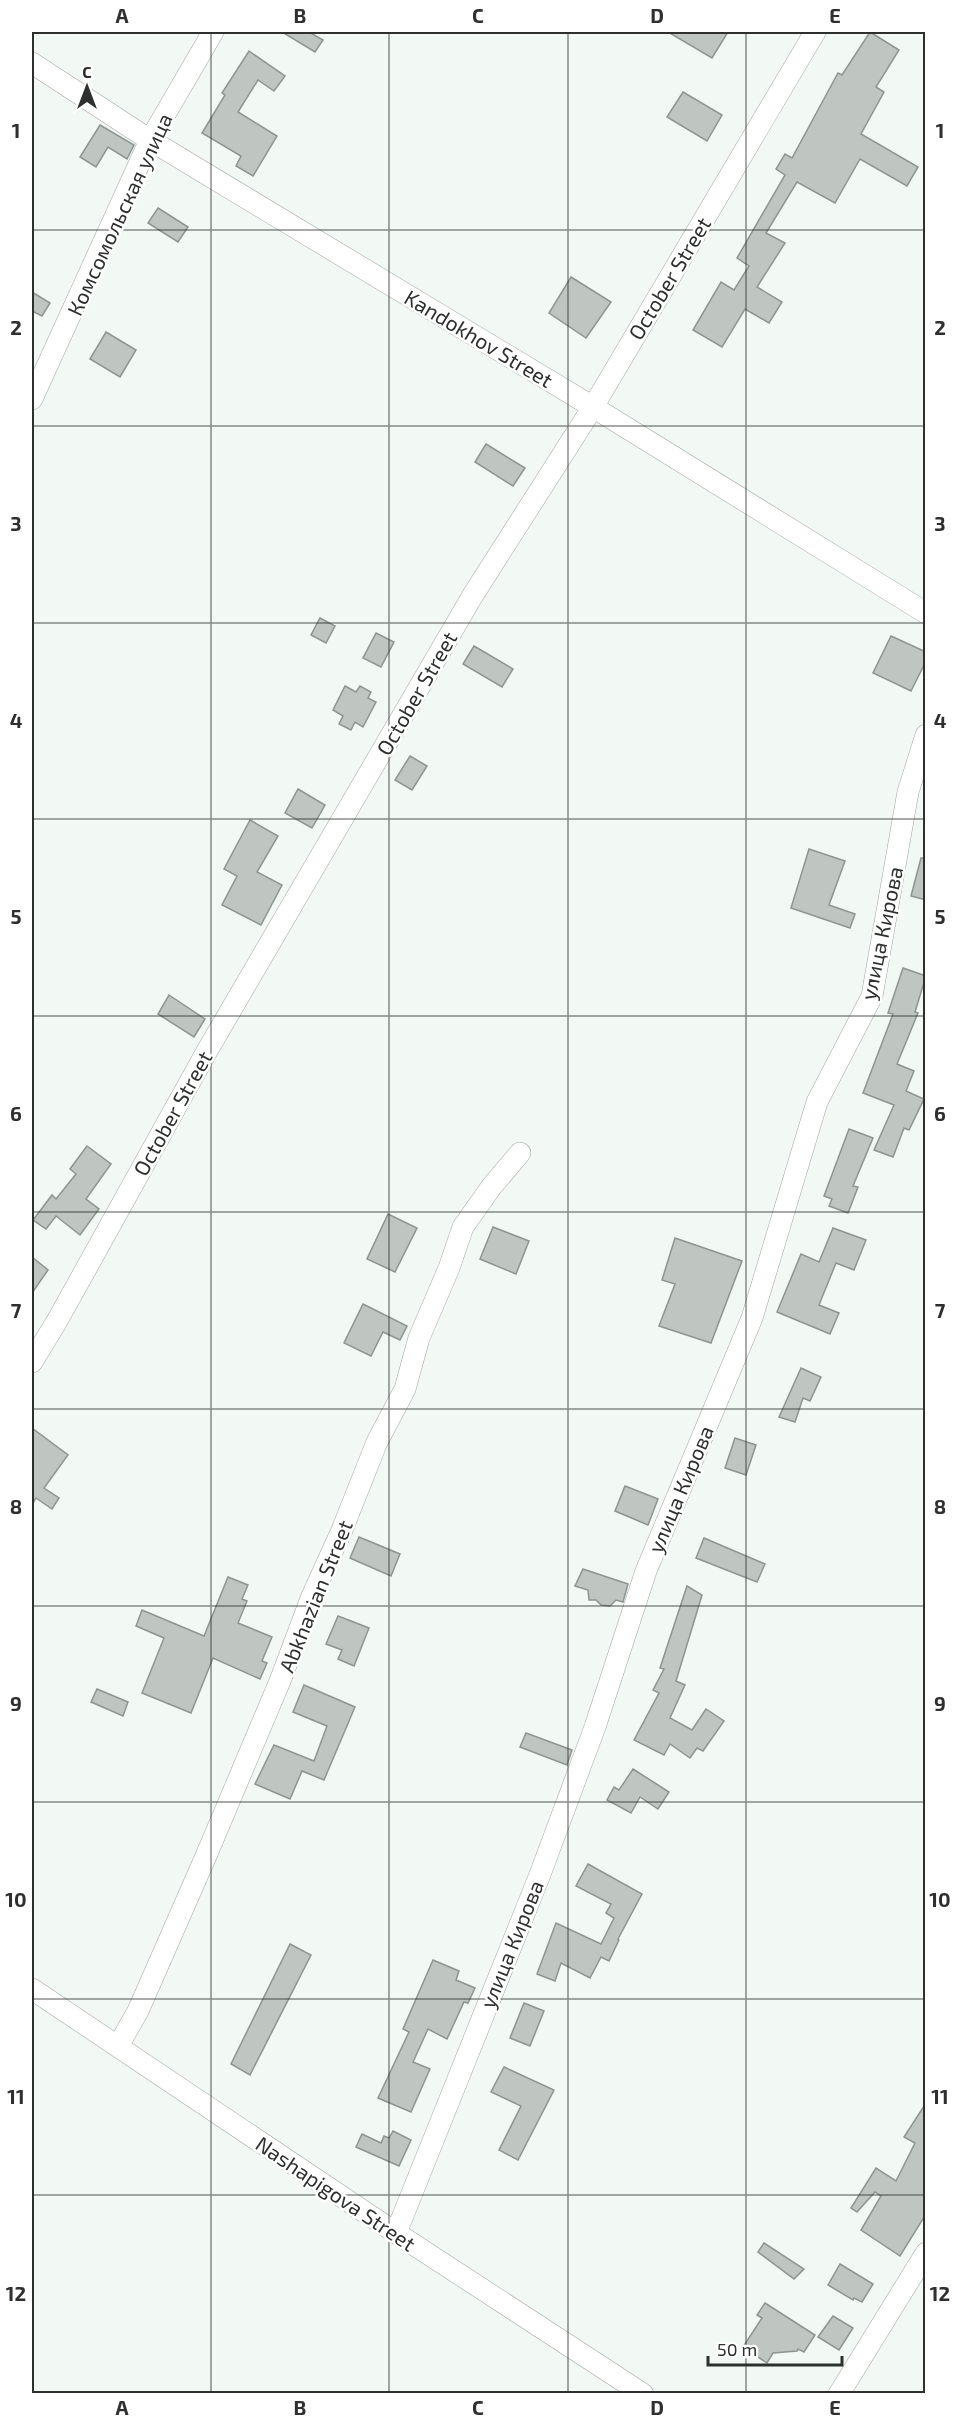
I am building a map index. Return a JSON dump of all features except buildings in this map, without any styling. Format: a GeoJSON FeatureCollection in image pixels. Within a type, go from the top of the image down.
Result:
{"type":"FeatureCollection","features":[{"type":"Feature","properties":{"kind":"street","name":"Комсомольская улица"},"geometry":{"type":"LineString","coordinates":[[32,399],[150,140],[213,32]]}},
{"type":"Feature","properties":{"kind":"street","name":"October Street"},"geometry":{"type":"LineString","coordinates":[[32,1362],[207,1051],[473,595],[593,406],[815,32]]}},
{"type":"Feature","properties":{"kind":"street","name":"Kandokhov Street"},"geometry":{"type":"LineString","coordinates":[[32,63],[150,140],[593,406],[926,613]]}},
{"type":"Feature","properties":{"kind":"street","name":"улица Кирова"},"geometry":{"type":"LineString","coordinates":[[396,2233],[575,1781],[646,1571],[752,1318],[817,1102],[872,996],[908,792],[926,735]]}},
{"type":"Feature","properties":{"kind":"street","name":"Abkhazian Street"},"geometry":{"type":"LineString","coordinates":[[118,2046],[138,2011],[206,1856],[377,1442],[405,1389],[419,1338],[449,1268],[463,1227],[492,1186],[520,1153]]}},
{"type":"Feature","properties":{"kind":"street","name":"Nashapigova Street"},"geometry":{"type":"LineString","coordinates":[[32,1989],[396,2233],[643,2394]]}},
{"type":"Feature","properties":{"kind":"street"},"geometry":{"type":"LineString","coordinates":[[839,2394],[926,2253]]}}]}
